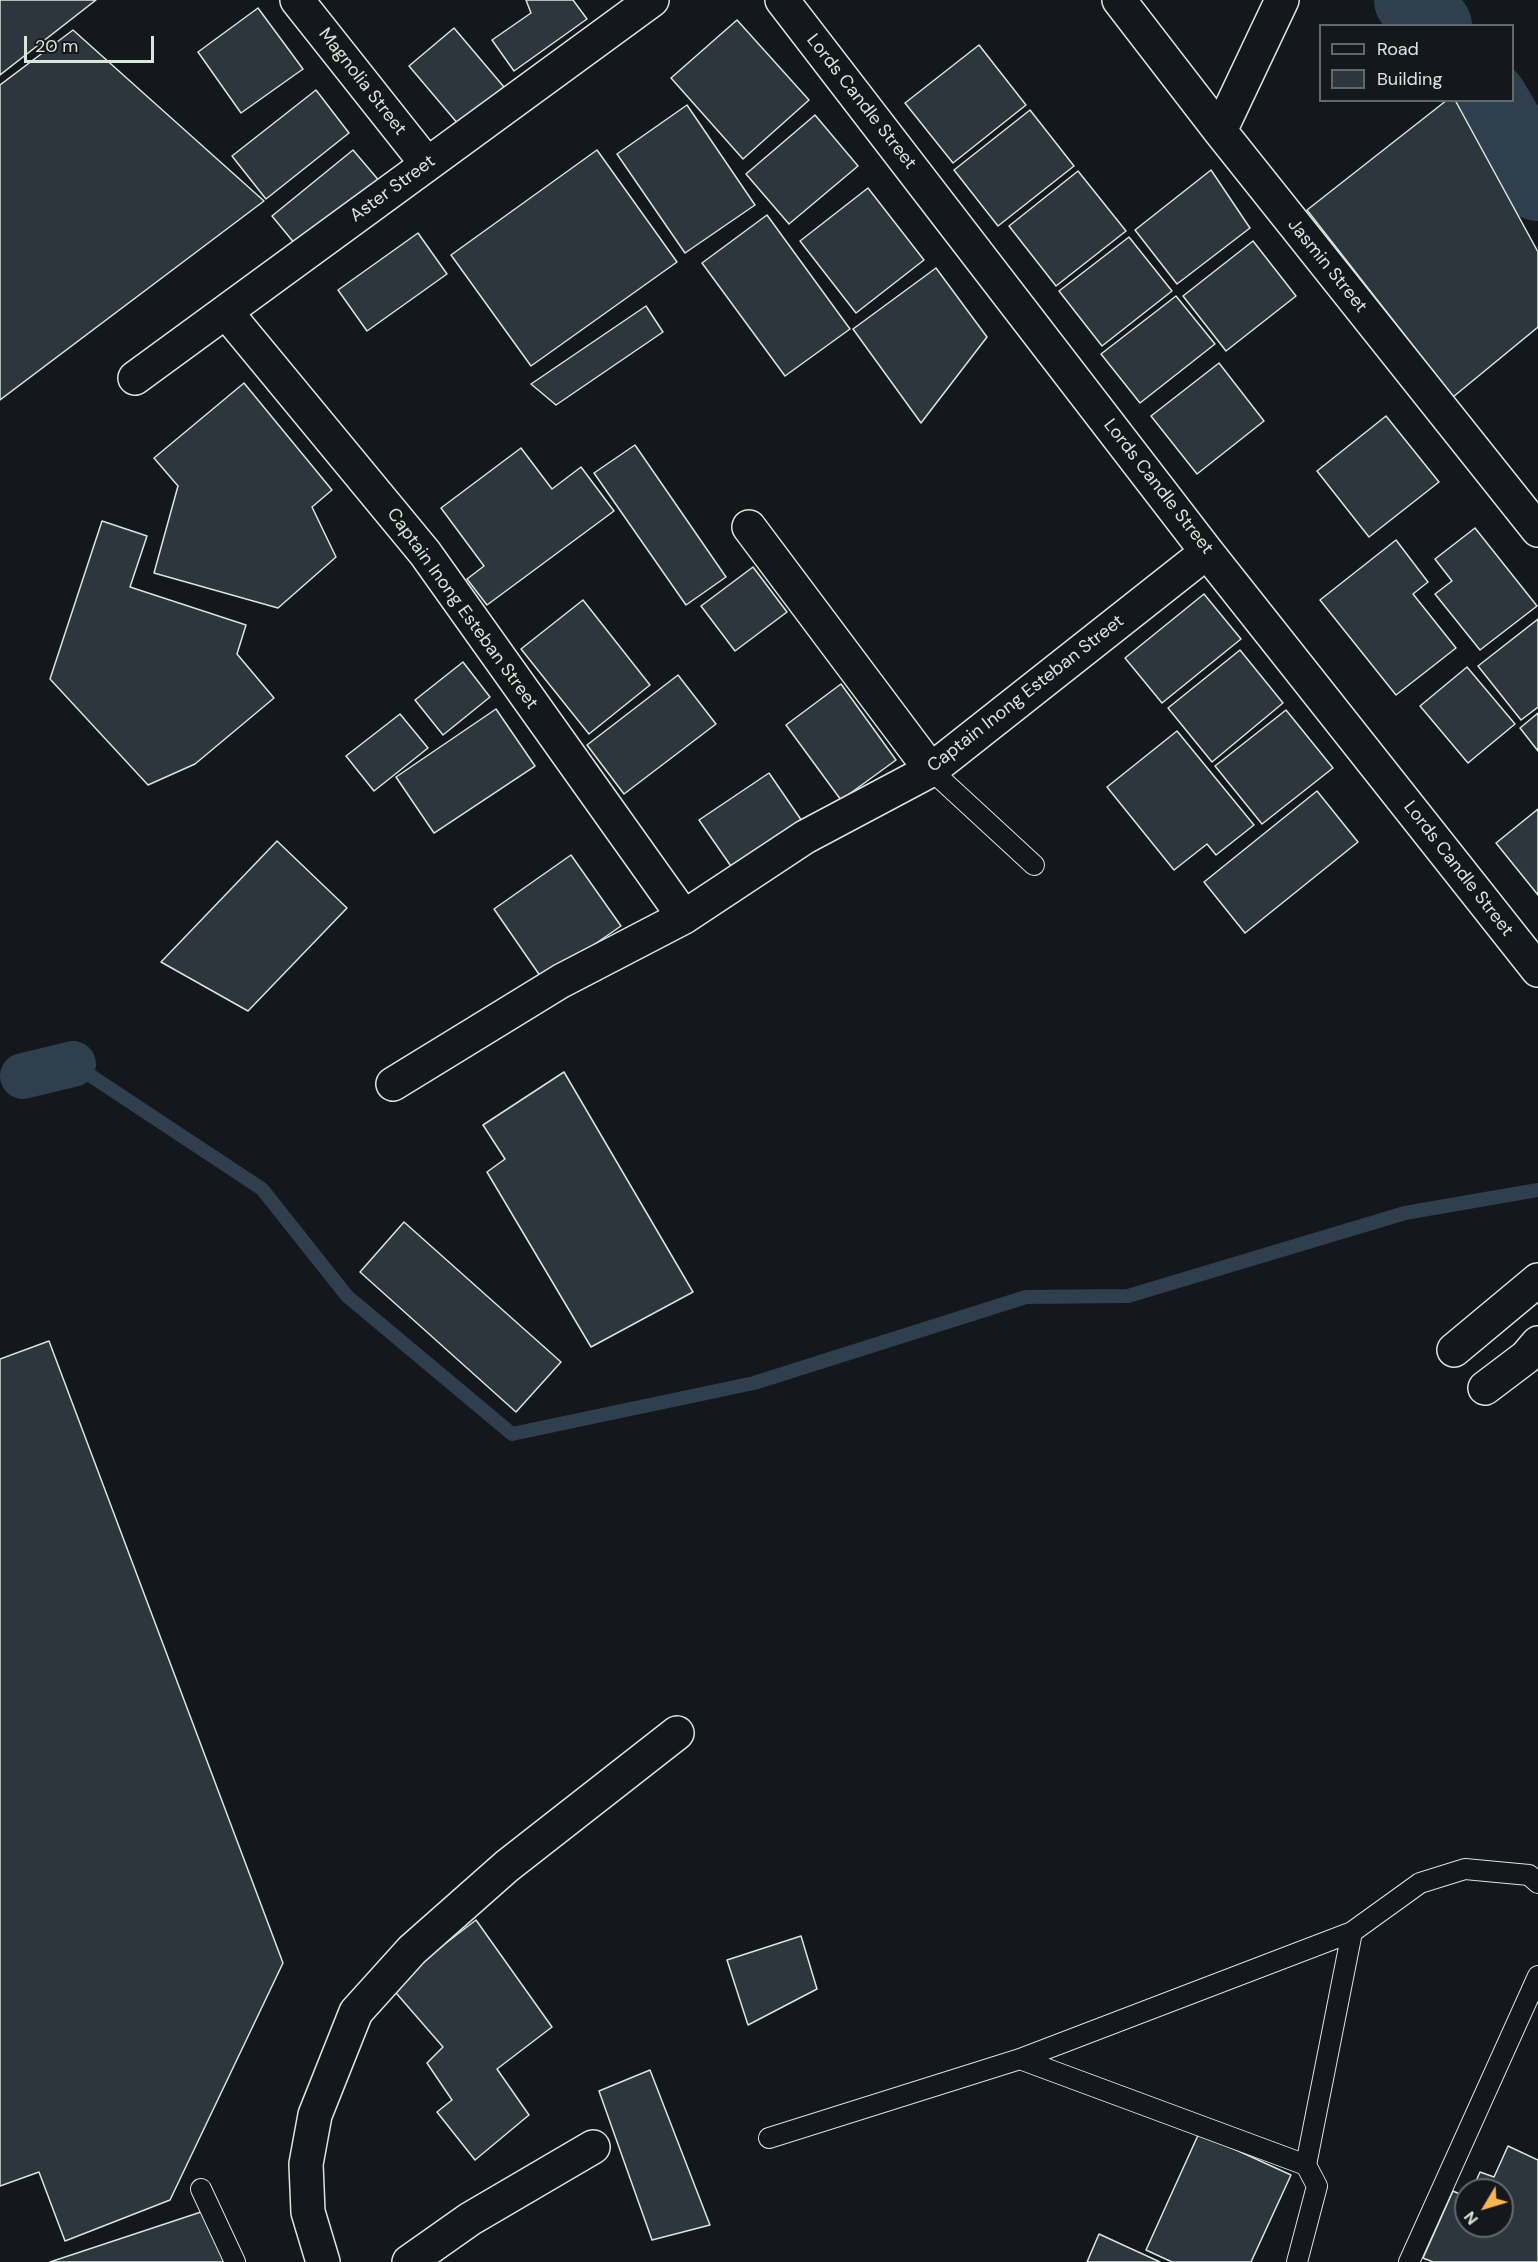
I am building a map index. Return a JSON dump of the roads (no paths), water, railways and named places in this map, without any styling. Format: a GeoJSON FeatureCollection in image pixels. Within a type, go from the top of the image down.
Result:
{"type":"FeatureCollection","features":[{"type":"Feature","properties":{"kind":"street","name":"Magnolia Street"},"geometry":{"type":"LineString","coordinates":[[297,0],[427,164]]}},
{"type":"Feature","properties":{"kind":"street","name":"Lords Candle Street"},"geometry":{"type":"LineString","coordinates":[[782,0],[1207,552],[1538,970]]}},
{"type":"Feature","properties":{"kind":"street","name":"Jasmin Street"},"geometry":{"type":"LineString","coordinates":[[1119,0],[1220,131],[1538,530]]}},
{"type":"Feature","properties":{"kind":"street"},"geometry":{"type":"LineString","coordinates":[[1220,131],[1282,0]]}},
{"type":"Feature","properties":{"kind":"street","name":"Aster Street"},"geometry":{"type":"LineString","coordinates":[[135,378],[642,3]]}},
{"type":"Feature","properties":{"kind":"street","name":"Captain Inong Esteban Street"},"geometry":{"type":"LineString","coordinates":[[226,312],[425,553],[684,917]]}},
{"type":"Feature","properties":{"kind":"street"},"geometry":{"type":"LineString","coordinates":[[748,527],[931,770]]}},
{"type":"Feature","properties":{"kind":"street","name":"Captain Inong Esteban Street"},"geometry":{"type":"LineString","coordinates":[[393,1084],[561,981],[684,917],[805,837],[931,770],[1207,552]]}},
{"type":"Feature","properties":{"kind":"street"},"geometry":{"type":"LineString","coordinates":[[1454,1350],[1538,1280]]}},
{"type":"Feature","properties":{"kind":"street"},"geometry":{"type":"LineString","coordinates":[[1485,1388],[1526,1357],[1538,1343]]}},
{"type":"Feature","properties":{"kind":"street"},"geometry":{"type":"LineString","coordinates":[[323,2262],[308,2212],[306,2164],[315,2115],[356,2012],[412,1950],[507,1866],[677,1733]]}},
{"type":"Feature","properties":{"kind":"street"},"geometry":{"type":"LineString","coordinates":[[409,2262],[470,2219],[593,2147]]}},
{"type":"Feature","properties":{"kind":"lane"},"geometry":{"type":"LineString","coordinates":[[931,770],[1034,865]]}},
{"type":"Feature","properties":{"kind":"lane"},"geometry":{"type":"LineString","coordinates":[[769,2138],[1020,2059],[1352,1932],[1420,1882],[1465,1869],[1529,1875],[1538,1883]]}},
{"type":"Feature","properties":{"kind":"lane"},"geometry":{"type":"LineString","coordinates":[[1297,2262],[1317,2186],[1306,2165],[1352,1932]]}},
{"type":"Feature","properties":{"kind":"lane"},"geometry":{"type":"LineString","coordinates":[[1409,2262],[1538,1976]]}},
{"type":"Feature","properties":{"kind":"lane"},"geometry":{"type":"LineString","coordinates":[[1020,2059],[1306,2165]]}},
{"type":"Feature","properties":{"kind":"lane"},"geometry":{"type":"LineString","coordinates":[[201,2189],[235,2262]]}},
{"type":"Feature","properties":{"kind":"waterway"},"geometry":{"type":"LineString","coordinates":[[1413,0],[1431,24]]}},
{"type":"Feature","properties":{"kind":"waterway"},"geometry":{"type":"LineString","coordinates":[[1490,102],[1538,182]]}},
{"type":"Feature","properties":{"kind":"waterway"},"geometry":{"type":"LineString","coordinates":[[73,1064],[262,1189],[347,1296],[512,1434],[754,1383],[1026,1297],[1128,1296],[1405,1213],[1538,1190]]}},
{"type":"Feature","properties":{"kind":"waterway"},"geometry":{"type":"LineString","coordinates":[[23,1076],[73,1064]]}}]}
